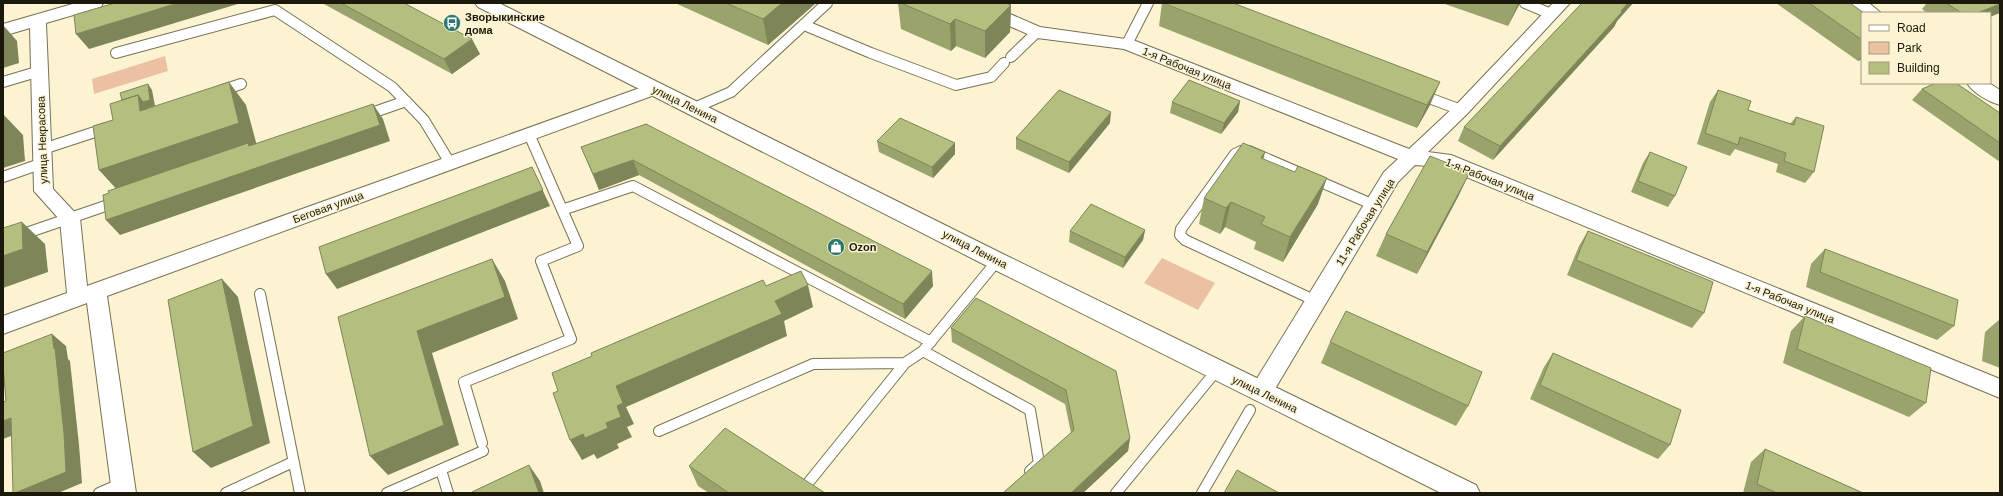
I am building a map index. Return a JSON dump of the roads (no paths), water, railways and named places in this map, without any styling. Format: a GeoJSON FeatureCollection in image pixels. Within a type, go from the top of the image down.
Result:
{"type":"FeatureCollection","features":[{"type":"Feature","properties":{"kind":"main road","name":"улица Ленина"},"geometry":{"type":"LineString","coordinates":[[484,3],[1217,370],[1256,401],[1467,493]]}},
{"type":"Feature","properties":{"kind":"street"},"geometry":{"type":"LineString","coordinates":[[3,30],[95,3]]}},
{"type":"Feature","properties":{"kind":"street","name":"1-я Рабочая улица"},"geometry":{"type":"LineString","coordinates":[[971,3],[1037,32],[1127,44],[1413,158],[1444,160],[2000,389]]}},
{"type":"Feature","properties":{"kind":"street"},"geometry":{"type":"LineString","coordinates":[[1858,3],[1872,12]]}},
{"type":"Feature","properties":{"kind":"street","name":"11-я Рабочая улица"},"geometry":{"type":"LineString","coordinates":[[1256,401],[1391,177],[1413,158],[1461,110],[1555,7]]}},
{"type":"Feature","properties":{"kind":"street","name":"улица Некрасова"},"geometry":{"type":"LineString","coordinates":[[38,20],[44,191],[70,218]]}},
{"type":"Feature","properties":{"kind":"street"},"geometry":{"type":"LineString","coordinates":[[1978,84],[2000,99]]}},
{"type":"Feature","properties":{"kind":"street","name":"Беговая улица"},"geometry":{"type":"LineString","coordinates":[[3,325],[654,89]]}},
{"type":"Feature","properties":{"kind":"street"},"geometry":{"type":"LineString","coordinates":[[70,218],[87,294],[123,488]]}},
{"type":"Feature","properties":{"kind":"lane"},"geometry":{"type":"LineString","coordinates":[[694,108],[731,92],[827,3]]}},
{"type":"Feature","properties":{"kind":"lane"},"geometry":{"type":"LineString","coordinates":[[1127,44],[1148,3]]}},
{"type":"Feature","properties":{"kind":"lane"},"geometry":{"type":"LineString","coordinates":[[1525,3],[1555,7]]}},
{"type":"Feature","properties":{"kind":"lane"},"geometry":{"type":"LineString","coordinates":[[116,54],[275,10],[392,87],[424,120],[450,163]]}},
{"type":"Feature","properties":{"kind":"lane"},"geometry":{"type":"LineString","coordinates":[[804,24],[871,53],[956,86],[991,78],[1004,63]]}},
{"type":"Feature","properties":{"kind":"lane"},"geometry":{"type":"LineString","coordinates":[[1011,57],[1037,32]]}},
{"type":"Feature","properties":{"kind":"lane"},"geometry":{"type":"LineString","coordinates":[[3,82],[40,71]]}},
{"type":"Feature","properties":{"kind":"lane"},"geometry":{"type":"LineString","coordinates":[[211,94],[241,84]]}},
{"type":"Feature","properties":{"kind":"lane"},"geometry":{"type":"LineString","coordinates":[[1410,90],[1461,110]]}},
{"type":"Feature","properties":{"kind":"lane"},"geometry":{"type":"LineString","coordinates":[[353,119],[406,101]]}},
{"type":"Feature","properties":{"kind":"lane"},"geometry":{"type":"LineString","coordinates":[[3,177],[43,156],[120,124]]}},
{"type":"Feature","properties":{"kind":"lane"},"geometry":{"type":"LineString","coordinates":[[387,493],[441,470],[483,447],[464,382],[571,339],[541,261],[578,246],[528,134]]}},
{"type":"Feature","properties":{"kind":"lane"},"geometry":{"type":"LineString","coordinates":[[1316,301],[1185,240],[1180,235],[1181,229],[1235,154],[1241,151],[1249,151],[1374,205]]}},
{"type":"Feature","properties":{"kind":"lane"},"geometry":{"type":"LineString","coordinates":[[562,210],[633,186],[930,342]]}},
{"type":"Feature","properties":{"kind":"lane"},"geometry":{"type":"LineString","coordinates":[[3,241],[123,200]]}},
{"type":"Feature","properties":{"kind":"lane"},"geometry":{"type":"LineString","coordinates":[[811,493],[804,488],[905,363],[923,351],[997,261]]}},
{"type":"Feature","properties":{"kind":"lane"},"geometry":{"type":"LineString","coordinates":[[260,294],[300,493]]}},
{"type":"Feature","properties":{"kind":"lane"},"geometry":{"type":"LineString","coordinates":[[923,351],[1030,410],[1038,463],[1022,478]]}},
{"type":"Feature","properties":{"kind":"lane"},"geometry":{"type":"LineString","coordinates":[[659,431],[813,364],[905,363]]}},
{"type":"Feature","properties":{"kind":"lane"},"geometry":{"type":"LineString","coordinates":[[1116,493],[1217,370]]}},
{"type":"Feature","properties":{"kind":"lane"},"geometry":{"type":"LineString","coordinates":[[1202,493],[1256,401]]}},
{"type":"Feature","properties":{"kind":"lane"},"geometry":{"type":"LineString","coordinates":[[226,493],[293,462]]}},
{"type":"Feature","properties":{"kind":"lane"},"geometry":{"type":"LineString","coordinates":[[441,470],[448,493]]}},
{"type":"Feature","properties":{"kind":"lane"},"geometry":{"type":"LineString","coordinates":[[98,493],[123,488]]}},
{"type":"Feature","properties":{"kind":"place","name":"Зворыкинские дома"},"geometry":{"type":"Point","coordinates":[452,23]}},
{"type":"Feature","properties":{"kind":"place","name":"Ozon"},"geometry":{"type":"Point","coordinates":[836,247]}}]}
